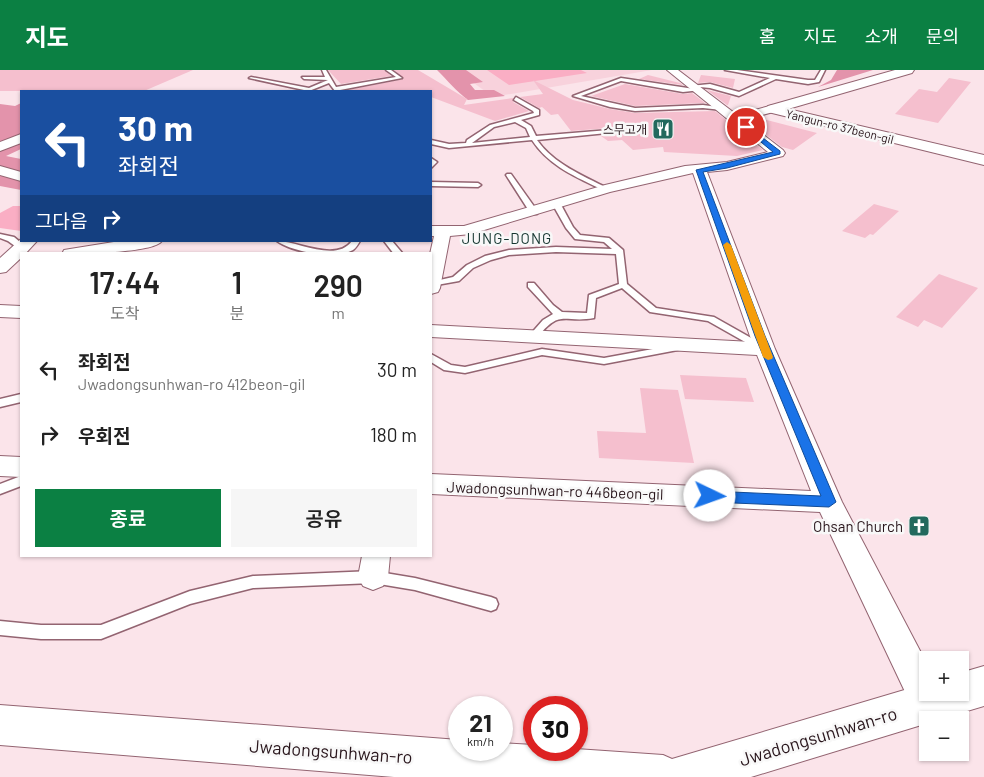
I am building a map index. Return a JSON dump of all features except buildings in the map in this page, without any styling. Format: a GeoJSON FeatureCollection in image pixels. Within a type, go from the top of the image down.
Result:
{"type":"FeatureCollection","features":[{"type":"Feature","properties":{"kind":"street"},"geometry":{"type":"LineString","coordinates":[[432,278],[437,231],[465,231],[534,212],[605,189],[669,173],[727,166],[778,153],[672,70]]}},
{"type":"Feature","properties":{"kind":"street","name":"Yangun-ro 37beon-gil"},"geometry":{"type":"LineString","coordinates":[[773,109],[899,71]]}},
{"type":"Feature","properties":{"kind":"street"},"geometry":{"type":"LineString","coordinates":[[735,118],[773,109]]}},
{"type":"Feature","properties":{"kind":"street","name":"Yangun-ro 37beon-gil"},"geometry":{"type":"LineString","coordinates":[[773,109],[984,160]]}},
{"type":"Feature","properties":{"kind":"street"},"geometry":{"type":"LineString","coordinates":[[0,147],[20,138]]}},
{"type":"Feature","properties":{"kind":"street"},"geometry":{"type":"LineString","coordinates":[[0,170],[20,177]]}},
{"type":"Feature","properties":{"kind":"street"},"geometry":{"type":"LineString","coordinates":[[700,170],[765,349],[829,502],[928,703]]}},
{"type":"Feature","properties":{"kind":"street"},"geometry":{"type":"LineString","coordinates":[[83,252],[148,242]]}},
{"type":"Feature","properties":{"kind":"street"},"geometry":{"type":"LineString","coordinates":[[0,311],[20,312]]}},
{"type":"Feature","properties":{"kind":"street"},"geometry":{"type":"LineString","coordinates":[[432,331],[765,349]]}},
{"type":"Feature","properties":{"kind":"street"},"geometry":{"type":"LineString","coordinates":[[0,466],[20,467]]}},
{"type":"Feature","properties":{"kind":"street","name":"Jwadongsunhwan-ro 446beon-gil"},"geometry":{"type":"LineString","coordinates":[[432,484],[829,502]]}},
{"type":"Feature","properties":{"kind":"street","name":"Jwadongsunhwan-ro"},"geometry":{"type":"LineString","coordinates":[[681,777],[984,686]]}},
{"type":"Feature","properties":{"kind":"street","name":"Jwadongsunhwan-ro"},"geometry":{"type":"LineString","coordinates":[[0,725],[662,777]]}},
{"type":"Feature","properties":{"kind":"lane"},"geometry":{"type":"LineString","coordinates":[[324,70],[335,90],[400,78],[388,70]]}},
{"type":"Feature","properties":{"kind":"lane"},"geometry":{"type":"LineString","coordinates":[[727,70],[776,78]]}},
{"type":"Feature","properties":{"kind":"lane"},"geometry":{"type":"LineString","coordinates":[[765,76],[770,70]]}},
{"type":"Feature","properties":{"kind":"lane"},"geometry":{"type":"LineString","coordinates":[[722,108],[697,106],[643,110],[617,107],[576,96],[621,79],[683,90],[710,86],[739,94],[763,81],[776,78],[790,77],[816,81],[823,70]]}},
{"type":"Feature","properties":{"kind":"lane"},"geometry":{"type":"LineString","coordinates":[[251,78],[306,90],[329,80]]}},
{"type":"Feature","properties":{"kind":"lane"},"geometry":{"type":"LineString","coordinates":[[304,78],[329,80]]}},
{"type":"Feature","properties":{"kind":"lane"},"geometry":{"type":"LineString","coordinates":[[469,145],[469,141],[492,126],[537,114],[536,110],[516,99]]}},
{"type":"Feature","properties":{"kind":"lane"},"geometry":{"type":"LineString","coordinates":[[517,120],[529,127],[532,139],[543,152],[574,174],[605,189]]}},
{"type":"Feature","properties":{"kind":"lane"},"geometry":{"type":"LineString","coordinates":[[432,142],[449,146],[469,145],[607,131]]}},
{"type":"Feature","properties":{"kind":"lane"},"geometry":{"type":"LineString","coordinates":[[509,175],[534,212]]}},
{"type":"Feature","properties":{"kind":"lane"},"geometry":{"type":"LineString","coordinates":[[432,184],[478,186]]}},
{"type":"Feature","properties":{"kind":"lane"},"geometry":{"type":"LineString","coordinates":[[557,205],[570,228],[578,237],[606,240],[620,252],[623,285],[653,310],[711,319],[765,349]]}},
{"type":"Feature","properties":{"kind":"lane"},"geometry":{"type":"LineString","coordinates":[[0,236],[11,239],[16,256]]}},
{"type":"Feature","properties":{"kind":"lane"},"geometry":{"type":"LineString","coordinates":[[283,242],[300,249],[329,252]]}},
{"type":"Feature","properties":{"kind":"lane"},"geometry":{"type":"LineString","coordinates":[[341,252],[351,248],[355,242]]}},
{"type":"Feature","properties":{"kind":"lane"},"geometry":{"type":"LineString","coordinates":[[389,242],[397,252]]}},
{"type":"Feature","properties":{"kind":"lane"},"geometry":{"type":"LineString","coordinates":[[432,278],[456,279],[465,268],[493,257],[538,248],[620,252]]}},
{"type":"Feature","properties":{"kind":"lane"},"geometry":{"type":"LineString","coordinates":[[532,285],[550,307],[560,315]]}},
{"type":"Feature","properties":{"kind":"lane"},"geometry":{"type":"LineString","coordinates":[[533,337],[547,318],[560,315],[591,316],[592,297],[623,285]]}},
{"type":"Feature","properties":{"kind":"lane"},"geometry":{"type":"LineString","coordinates":[[432,359],[448,368],[465,370],[542,352],[604,361],[692,345]]}},
{"type":"Feature","properties":{"kind":"lane"},"geometry":{"type":"LineString","coordinates":[[0,403],[20,398]]}},
{"type":"Feature","properties":{"kind":"lane"},"geometry":{"type":"LineString","coordinates":[[0,489],[20,481]]}},
{"type":"Feature","properties":{"kind":"lane"},"geometry":{"type":"LineString","coordinates":[[0,628],[41,632],[100,632],[190,598],[253,582],[374,566],[415,584],[491,604]]}},
{"type":"Feature","properties":{"kind":"shaded area"},"geometry":{"type":"Polygon","coordinates":[[[437,70],[466,70],[483,82],[470,84],[475,90],[494,90],[505,96],[468,100],[437,70]]]}},
{"type":"Feature","properties":{"kind":"shaded area"},"geometry":{"type":"Polygon","coordinates":[[[456,70],[652,70],[493,97],[456,70]]]}},
{"type":"Feature","properties":{"kind":"shaded area"},"geometry":{"type":"Polygon","coordinates":[[[487,70],[581,70],[587,73],[509,85],[487,70]]]}},
{"type":"Feature","properties":{"kind":"shaded area"},"geometry":{"type":"Polygon","coordinates":[[[837,70],[873,70],[818,87],[831,80],[837,70]]]}},
{"type":"Feature","properties":{"kind":"shaded area"},"geometry":{"type":"Polygon","coordinates":[[[0,104],[15,106],[20,104],[20,149],[6,156],[20,159],[20,190],[0,186],[0,104]]]}},
{"type":"Feature","properties":{"kind":"shaded area"},"geometry":{"type":"Polygon","coordinates":[[[13,206],[20,206],[20,231],[0,228],[0,213],[13,206]]]}},
{"type":"Feature","properties":{"kind":"slow traffic"},"geometry":{"type":"LineString","coordinates":[[727,245],[768,357]]}},
{"type":"Feature","properties":{"kind":"place","name":"스무고개"},"geometry":{"type":"Point","coordinates":[663,129]}},
{"type":"Feature","properties":{"kind":"place","name":"Ohsan Church"},"geometry":{"type":"Point","coordinates":[919,526]}},
{"type":"Feature","properties":{"kind":"district","name":"JUNG-DONG"},"geometry":{"type":"Point","coordinates":[507,238]}},
{"type":"Feature","properties":{"kind":"route"},"geometry":{"type":"LineString","coordinates":[[710,496],[829,502],[760,336],[700,170],[727,166],[778,153],[746,127]]}}]}
